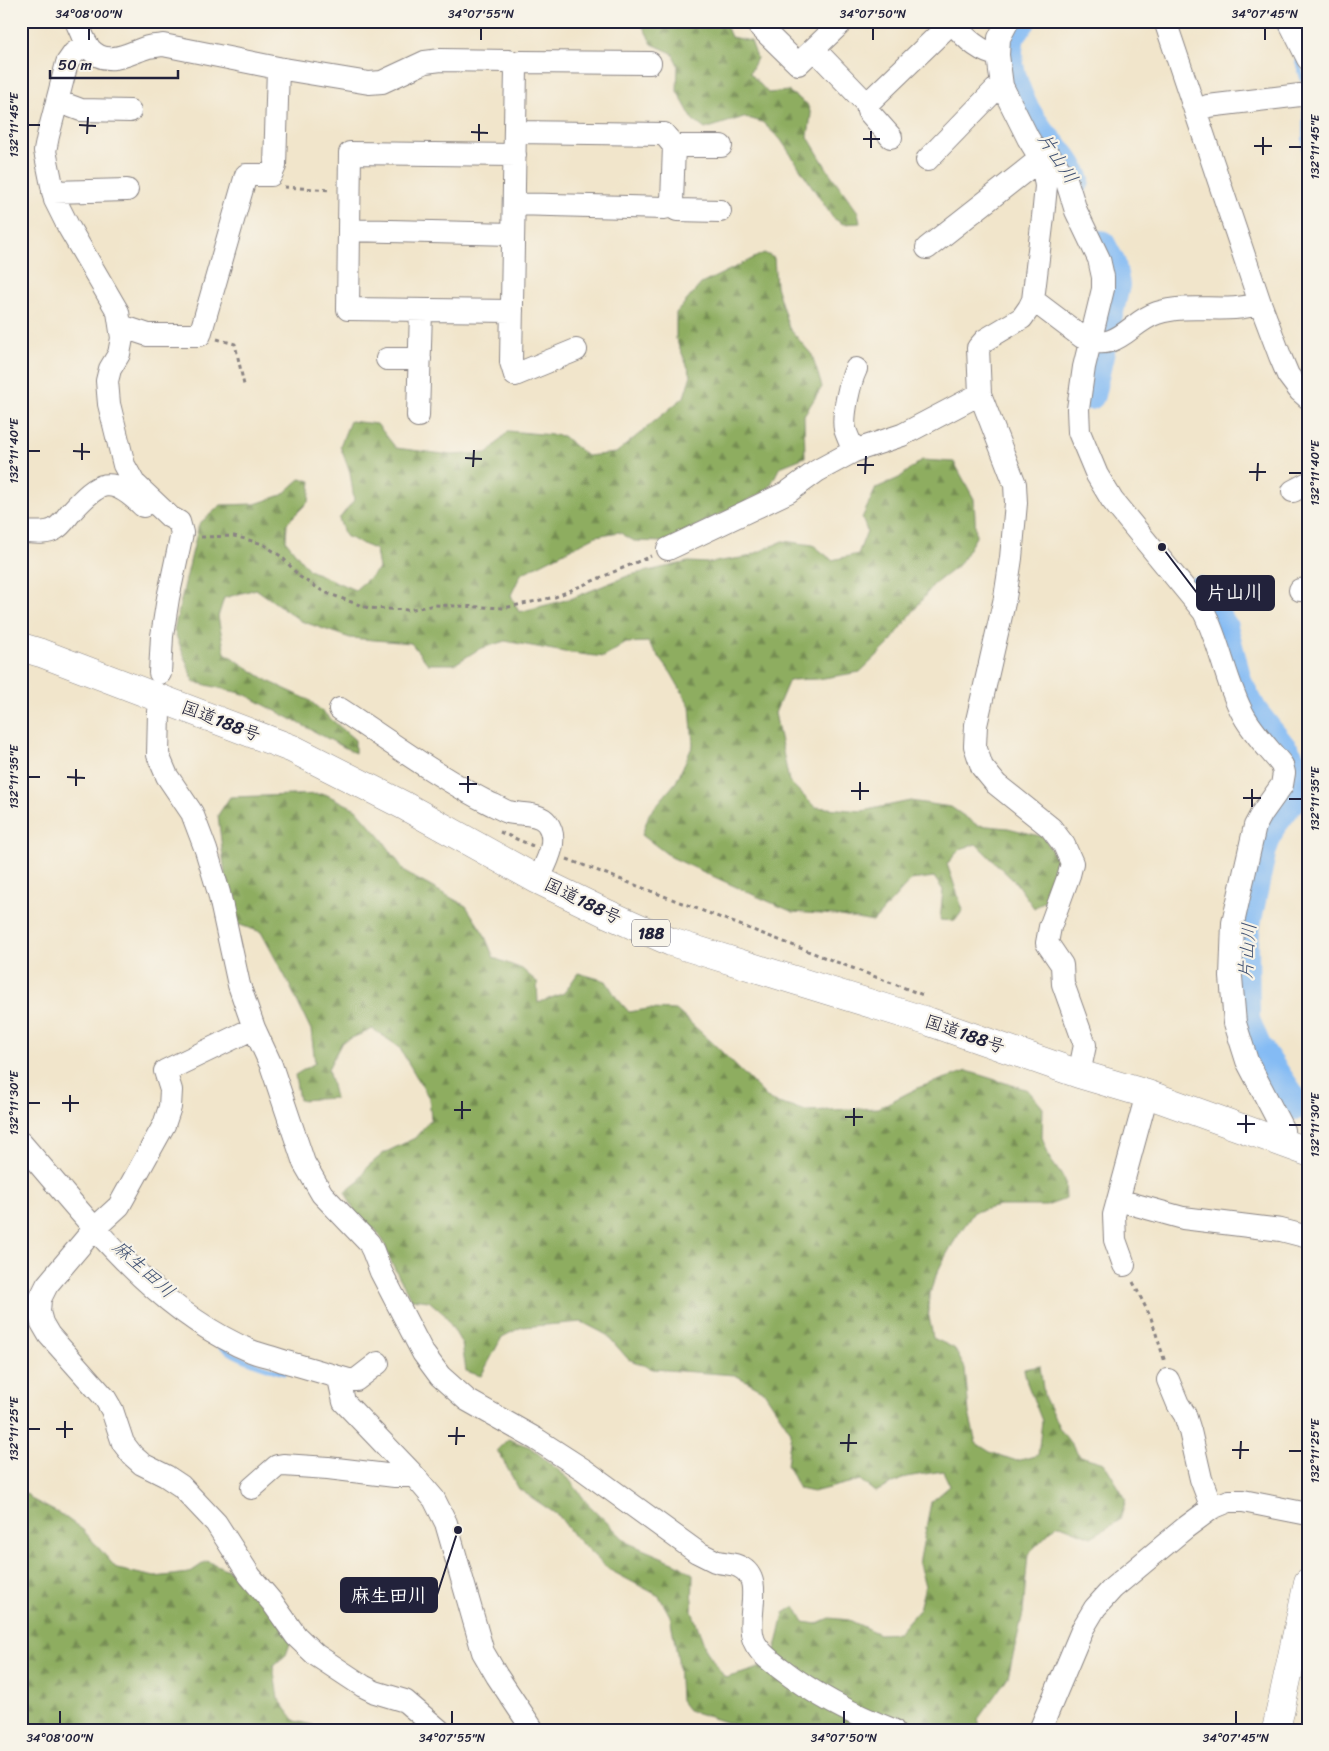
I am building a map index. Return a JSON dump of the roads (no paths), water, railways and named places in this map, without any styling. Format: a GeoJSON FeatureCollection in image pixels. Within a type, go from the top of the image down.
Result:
{"type":"FeatureCollection","features":[{"type":"Feature","properties":{"kind":"main road","name":"国道188号"},"geometry":{"type":"LineString","coordinates":[[21,647],[292,749],[402,805],[538,880],[671,942],[930,1022],[1079,1074],[1147,1094],[1296,1148]]}},
{"type":"Feature","properties":{"kind":"main road"},"geometry":{"type":"LineString","coordinates":[[1276,1730],[1308,1582]]}},
{"type":"Feature","properties":{"kind":"street"},"geometry":{"type":"LineString","coordinates":[[76,21],[92,51],[100,57],[111,60],[150,47],[163,45],[278,68],[369,83],[382,82],[425,62],[441,60],[509,62],[516,68],[511,362],[515,375],[576,350]]}},
{"type":"Feature","properties":{"kind":"street"},"geometry":{"type":"LineString","coordinates":[[754,21],[798,64],[843,21]]}},
{"type":"Feature","properties":{"kind":"street"},"geometry":{"type":"LineString","coordinates":[[867,104],[952,21],[962,36],[990,54],[998,55]]}},
{"type":"Feature","properties":{"kind":"street"},"geometry":{"type":"LineString","coordinates":[[1008,21],[999,38],[998,55],[1002,86],[1028,138],[1042,161],[1046,186],[1033,300],[1022,318],[985,340],[978,348],[980,394],[1015,484],[1016,503],[1006,590],[976,724],[975,746],[982,767],[996,784],[1051,828],[1064,845],[1072,863],[1050,927],[1047,943],[1062,965],[1063,984],[1085,1045],[1079,1074]]}},
{"type":"Feature","properties":{"kind":"street"},"geometry":{"type":"LineString","coordinates":[[1165,21],[1260,303],[1288,375],[1308,398]]}},
{"type":"Feature","properties":{"kind":"street"},"geometry":{"type":"LineString","coordinates":[[1289,21],[1308,59]]}},
{"type":"Feature","properties":{"kind":"street"},"geometry":{"type":"LineString","coordinates":[[87,44],[74,53],[67,63],[45,150],[55,200],[118,312],[122,338],[107,381],[110,404],[124,465],[134,483],[170,517],[178,522],[181,539],[163,626],[160,673]]}},
{"type":"Feature","properties":{"kind":"street"},"geometry":{"type":"LineString","coordinates":[[814,49],[867,104],[868,111],[891,137]]}},
{"type":"Feature","properties":{"kind":"street"},"geometry":{"type":"LineString","coordinates":[[514,66],[520,62],[650,62]]}},
{"type":"Feature","properties":{"kind":"street"},"geometry":{"type":"LineString","coordinates":[[121,326],[148,335],[200,335],[246,175],[271,175],[275,166],[278,68]]}},
{"type":"Feature","properties":{"kind":"street"},"geometry":{"type":"LineString","coordinates":[[927,160],[995,90],[1002,86]]}},
{"type":"Feature","properties":{"kind":"street"},"geometry":{"type":"LineString","coordinates":[[1196,111],[1208,106],[1300,95],[1308,96]]}},
{"type":"Feature","properties":{"kind":"street"},"geometry":{"type":"LineString","coordinates":[[57,102],[81,110],[130,111]]}},
{"type":"Feature","properties":{"kind":"street"},"geometry":{"type":"LineString","coordinates":[[514,204],[665,208],[672,202],[674,146],[664,134],[515,132]]}},
{"type":"Feature","properties":{"kind":"street"},"geometry":{"type":"LineString","coordinates":[[674,146],[721,146]]}},
{"type":"Feature","properties":{"kind":"street"},"geometry":{"type":"LineString","coordinates":[[512,311],[348,309],[350,153],[515,155]]}},
{"type":"Feature","properties":{"kind":"street"},"geometry":{"type":"LineString","coordinates":[[927,248],[1035,163],[1052,158],[1066,179],[1076,212],[1099,259],[1103,277],[1097,342],[1078,409],[1079,432],[1097,474],[1112,500],[1204,612],[1211,626],[1234,694],[1245,718],[1282,765],[1284,773],[1282,786],[1255,826],[1233,923],[1231,953],[1235,1023],[1246,1061],[1283,1130],[1296,1148]]}},
{"type":"Feature","properties":{"kind":"street"},"geometry":{"type":"LineString","coordinates":[[53,192],[127,190]]}},
{"type":"Feature","properties":{"kind":"street"},"geometry":{"type":"LineString","coordinates":[[668,205],[676,210],[720,211]]}},
{"type":"Feature","properties":{"kind":"street"},"geometry":{"type":"LineString","coordinates":[[349,230],[513,234]]}},
{"type":"Feature","properties":{"kind":"street"},"geometry":{"type":"LineString","coordinates":[[1033,300],[1097,342],[1114,340],[1156,313],[1182,308],[1223,308],[1260,303]]}},
{"type":"Feature","properties":{"kind":"street"},"geometry":{"type":"LineString","coordinates":[[418,416],[421,310]]}},
{"type":"Feature","properties":{"kind":"street"},"geometry":{"type":"LineString","coordinates":[[387,359],[420,359]]}},
{"type":"Feature","properties":{"kind":"street"},"geometry":{"type":"LineString","coordinates":[[854,452],[845,431],[844,422],[852,378],[856,369]]}},
{"type":"Feature","properties":{"kind":"street"},"geometry":{"type":"LineString","coordinates":[[668,549],[788,492],[817,471],[854,452],[902,435],[980,394]]}},
{"type":"Feature","properties":{"kind":"street"},"geometry":{"type":"LineString","coordinates":[[21,532],[41,533],[57,528],[88,493],[102,485],[118,487],[136,500],[171,533],[181,539]]}},
{"type":"Feature","properties":{"kind":"street"},"geometry":{"type":"LineString","coordinates":[[340,709],[468,792],[506,811],[522,815],[535,815],[547,822],[552,834],[550,853],[538,880]]}},
{"type":"Feature","properties":{"kind":"street"},"geometry":{"type":"LineString","coordinates":[[159,712],[158,755],[167,776],[192,813],[206,850],[219,893],[239,985],[254,1028],[271,1065],[304,1163],[322,1194],[369,1243],[381,1272],[423,1353],[440,1376],[467,1400],[536,1439],[584,1470],[697,1552],[715,1561],[740,1567],[746,1571],[752,1582],[754,1595],[750,1632],[755,1644],[765,1656],[788,1674],[832,1703],[858,1717],[893,1730]]}},
{"type":"Feature","properties":{"kind":"street"},"geometry":{"type":"LineString","coordinates":[[254,1028],[165,1071],[171,1090],[170,1107],[164,1125],[119,1206],[95,1228],[48,1286],[40,1300],[39,1312],[42,1323],[49,1335],[105,1398],[112,1410],[123,1443],[133,1456],[142,1464],[181,1486],[216,1523],[250,1576],[272,1602],[296,1636],[316,1655],[363,1686],[405,1701],[439,1730]]}},
{"type":"Feature","properties":{"kind":"street"},"geometry":{"type":"LineString","coordinates":[[1124,1265],[1115,1240],[1114,1215],[1147,1094]]}},
{"type":"Feature","properties":{"kind":"street"},"geometry":{"type":"LineString","coordinates":[[21,1143],[95,1228],[147,1282],[180,1311],[218,1335],[252,1352],[341,1378],[356,1380],[378,1363]]}},
{"type":"Feature","properties":{"kind":"street"},"geometry":{"type":"LineString","coordinates":[[1118,1200],[1183,1218],[1281,1230],[1308,1238]]}},
{"type":"Feature","properties":{"kind":"street"},"geometry":{"type":"LineString","coordinates":[[341,1378],[340,1383],[344,1402],[411,1472],[434,1499],[446,1523],[483,1652],[533,1730]]}},
{"type":"Feature","properties":{"kind":"street"},"geometry":{"type":"LineString","coordinates":[[1168,1380],[1185,1415],[1201,1479],[1212,1508]]}},
{"type":"Feature","properties":{"kind":"street"},"geometry":{"type":"LineString","coordinates":[[252,1488],[277,1466],[283,1465],[395,1476],[408,1476],[411,1472]]}},
{"type":"Feature","properties":{"kind":"street"},"geometry":{"type":"LineString","coordinates":[[1040,1730],[1083,1628],[1095,1608],[1113,1588],[1212,1508],[1229,1501],[1243,1501],[1308,1514]]}},
{"type":"Feature","properties":{"kind":"waterway","name":"片山川"},"geometry":{"type":"LineString","coordinates":[[1021,21],[1010,37],[1008,48],[1011,74],[1015,87],[1032,122],[1069,167],[1075,181]]}},
{"type":"Feature","properties":{"kind":"waterway"},"geometry":{"type":"LineString","coordinates":[[1277,21],[1282,30]]}},
{"type":"Feature","properties":{"kind":"waterway"},"geometry":{"type":"LineString","coordinates":[[1297,60],[1306,90]]}},
{"type":"Feature","properties":{"kind":"waterway"},"geometry":{"type":"LineString","coordinates":[[1305,101],[1304,181],[1308,200]]}},
{"type":"Feature","properties":{"kind":"waterway","name":"片山川"},"geometry":{"type":"LineString","coordinates":[[1090,395],[1115,285],[1111,264],[1101,245]]}},
{"type":"Feature","properties":{"kind":"waterway","name":"片山川"},"geometry":{"type":"LineString","coordinates":[[1198,591],[1223,627],[1238,684],[1253,712],[1288,756],[1298,774],[1298,787],[1270,827],[1262,849],[1246,924],[1244,943],[1245,1020],[1256,1046],[1296,1105]]}},
{"type":"Feature","properties":{"kind":"waterway","name":"麻生田川"},"geometry":{"type":"LineString","coordinates":[[220,1347],[251,1363],[284,1373]]}},
{"type":"Feature","properties":{"kind":"place","name":"片山川"},"geometry":{"type":"Point","coordinates":[1162,547]}},
{"type":"Feature","properties":{"kind":"place","name":"麻生田川"},"geometry":{"type":"Point","coordinates":[458,1530]}}]}
